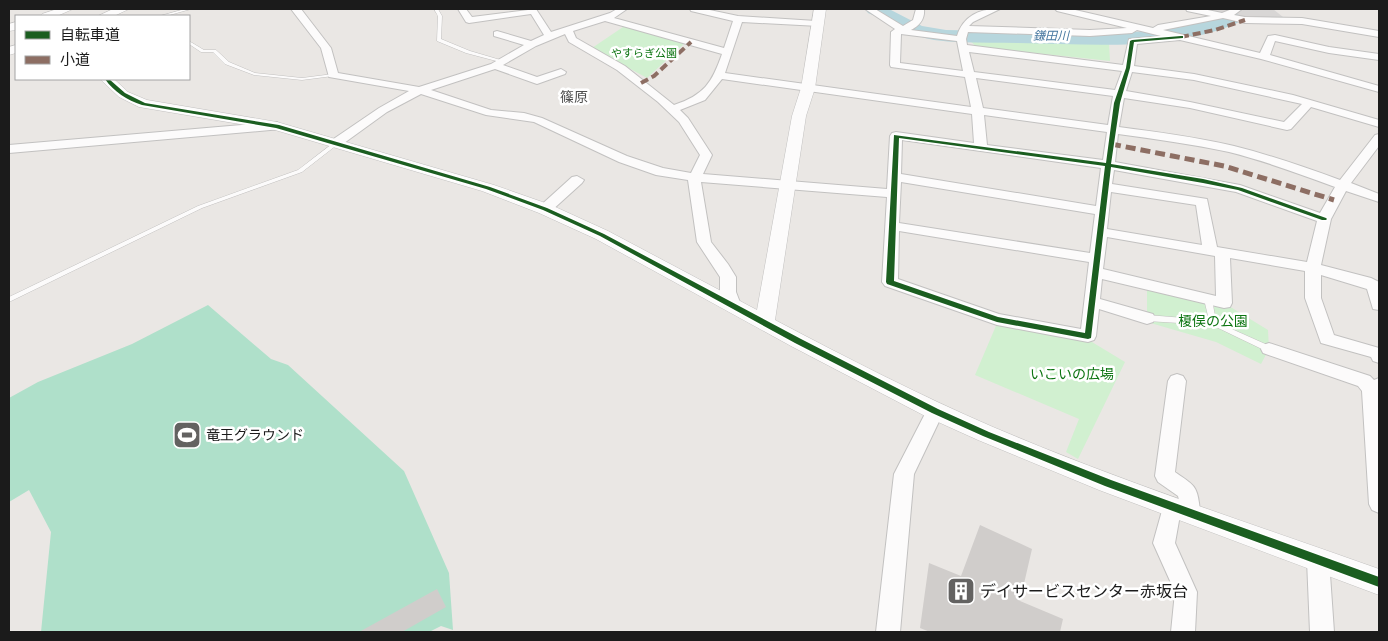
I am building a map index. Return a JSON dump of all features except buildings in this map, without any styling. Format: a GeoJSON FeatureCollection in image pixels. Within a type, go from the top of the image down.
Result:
{"type":"FeatureCollection","features":[{"type":"Feature","properties":{"kind":"street"},"geometry":{"type":"LineString","coordinates":[[49,15],[67,9]]}},
{"type":"Feature","properties":{"kind":"street"},"geometry":{"type":"LineString","coordinates":[[107,15],[123,9]]}},
{"type":"Feature","properties":{"kind":"street"},"geometry":{"type":"LineString","coordinates":[[296,9],[326,48],[333,75],[420,90],[490,113],[524,116],[538,120],[623,159],[661,172],[788,186],[894,194]]}},
{"type":"Feature","properties":{"kind":"street"},"geometry":{"type":"LineString","coordinates":[[462,9],[469,20],[533,10],[549,36]]}},
{"type":"Feature","properties":{"kind":"street"},"geometry":{"type":"LineString","coordinates":[[694,9],[738,19],[818,16],[808,88],[799,116],[765,322]]}},
{"type":"Feature","properties":{"kind":"street"},"geometry":{"type":"LineString","coordinates":[[869,9],[906,32],[963,39],[1239,85],[1379,124]]}},
{"type":"Feature","properties":{"kind":"street"},"geometry":{"type":"LineString","coordinates":[[920,9],[920,15],[915,24],[896,32],[894,37],[895,65],[1192,104],[1286,126],[1309,103]]}},
{"type":"Feature","properties":{"kind":"street"},"geometry":{"type":"LineString","coordinates":[[981,148],[978,111],[963,39],[965,24],[993,9]]}},
{"type":"Feature","properties":{"kind":"street"},"geometry":{"type":"LineString","coordinates":[[1060,9],[1264,56],[1379,89]]}},
{"type":"Feature","properties":{"kind":"street"},"geometry":{"type":"LineString","coordinates":[[1190,9],[1245,20],[1302,21],[1379,34]]}},
{"type":"Feature","properties":{"kind":"street"},"geometry":{"type":"LineString","coordinates":[[963,39],[1148,29],[1189,24],[1238,9]]}},
{"type":"Feature","properties":{"kind":"street"},"geometry":{"type":"LineString","coordinates":[[336,143],[383,110],[420,90],[498,64],[549,36],[614,12],[727,52]]}},
{"type":"Feature","properties":{"kind":"street"},"geometry":{"type":"LineString","coordinates":[[672,109],[696,101],[713,86],[719,75],[738,19]]}},
{"type":"Feature","properties":{"kind":"street"},"geometry":{"type":"LineString","coordinates":[[568,30],[572,40],[621,68],[672,109],[684,120],[706,155],[704,162],[694,177],[704,242],[723,267],[728,277],[728,292],[733,305]]}},
{"type":"Feature","properties":{"kind":"street"},"geometry":{"type":"LineString","coordinates":[[497,34],[532,44]]}},
{"type":"Feature","properties":{"kind":"street"},"geometry":{"type":"LineString","coordinates":[[1181,37],[1132,41],[1128,68],[1118,94],[1108,165],[1088,336],[997,319],[890,282],[896,136],[1108,165],[1203,180],[1240,189],[1324,220]]}},
{"type":"Feature","properties":{"kind":"street"},"geometry":{"type":"LineString","coordinates":[[1264,56],[1271,38],[1275,38],[1330,50],[1379,57]]}},
{"type":"Feature","properties":{"kind":"street"},"geometry":{"type":"LineString","coordinates":[[498,64],[537,81],[561,72]]}},
{"type":"Feature","properties":{"kind":"street"},"geometry":{"type":"LineString","coordinates":[[719,75],[1180,139],[1231,149],[1284,164],[1379,198]]}},
{"type":"Feature","properties":{"kind":"street"},"geometry":{"type":"LineString","coordinates":[[108,80],[130,99],[144,104],[277,126],[488,188],[545,209],[602,235],[935,411],[986,434],[1181,510],[1379,582]]}},
{"type":"Feature","properties":{"kind":"street"},"geometry":{"type":"LineString","coordinates":[[9,149],[88,140],[277,126]]}},
{"type":"Feature","properties":{"kind":"street"},"geometry":{"type":"LineString","coordinates":[[1379,138],[1374,154],[1343,185],[1324,220],[1314,268],[1313,298],[1327,339],[1378,353],[1379,357]]}},
{"type":"Feature","properties":{"kind":"street"},"geometry":{"type":"LineString","coordinates":[[894,177],[1103,211]]}},
{"type":"Feature","properties":{"kind":"street"},"geometry":{"type":"LineString","coordinates":[[545,209],[577,180]]}},
{"type":"Feature","properties":{"kind":"street"},"geometry":{"type":"LineString","coordinates":[[892,226],[1096,266],[1224,303],[1216,251],[1202,202],[1106,187]]}},
{"type":"Feature","properties":{"kind":"street"},"geometry":{"type":"LineString","coordinates":[[1100,232],[1314,268],[1373,282],[1379,305]]}},
{"type":"Feature","properties":{"kind":"street"},"geometry":{"type":"LineString","coordinates":[[1092,302],[1147,318]]}},
{"type":"Feature","properties":{"kind":"street"},"geometry":{"type":"LineString","coordinates":[[1269,349],[1364,381],[1375,387],[1375,468],[1379,504]]}},
{"type":"Feature","properties":{"kind":"street"},"geometry":{"type":"LineString","coordinates":[[1177,381],[1165,476],[1188,492],[1164,543],[1186,592],[1183,632]]}},
{"type":"Feature","properties":{"kind":"street"},"geometry":{"type":"LineString","coordinates":[[888,632],[904,474],[935,411]]}},
{"type":"Feature","properties":{"kind":"street"},"geometry":{"type":"LineString","coordinates":[[1318,560],[1322,632]]}},
{"type":"Feature","properties":{"kind":"lane"},"geometry":{"type":"LineString","coordinates":[[166,15],[189,9]]}},
{"type":"Feature","properties":{"kind":"lane"},"geometry":{"type":"LineString","coordinates":[[436,9],[440,16],[439,40],[498,64]]}},
{"type":"Feature","properties":{"kind":"lane"},"geometry":{"type":"LineString","coordinates":[[190,43],[203,51],[214,52],[227,63],[254,74],[302,79],[333,75]]}},
{"type":"Feature","properties":{"kind":"lane"},"geometry":{"type":"LineString","coordinates":[[9,300],[200,207],[300,171],[336,143]]}},
{"type":"Feature","properties":{"kind":"lane"},"geometry":{"type":"LineString","coordinates":[[1208,299],[1213,323]]}},
{"type":"Feature","properties":{"kind":"lane"},"geometry":{"type":"LineString","coordinates":[[1147,318],[1213,323],[1269,349]]}},
{"type":"Feature","properties":{"kind":"shaded area"},"geometry":{"type":"Polygon","coordinates":[[[1200,9],[1273,9],[1283,17],[1248,18],[1200,9]]]}},
{"type":"Feature","properties":{"kind":"green space","name":"やすらぎ公園"},"geometry":{"type":"Polygon","coordinates":[[[626,25],[686,42],[647,78],[592,48],[626,25]]]}},
{"type":"Feature","properties":{"kind":"green space"},"geometry":{"type":"Polygon","coordinates":[[[982,38],[1109,43],[1110,61],[977,47],[970,41],[982,38]]]}},
{"type":"Feature","properties":{"kind":"green space","name":"榎俣の公園"},"geometry":{"type":"Polygon","coordinates":[[[1147,287],[1224,303],[1268,330],[1269,349],[1261,364],[1216,342],[1147,322],[1147,287]]]}},
{"type":"Feature","properties":{"kind":"green space","name":"竜王グラウンド"},"geometry":{"type":"Polygon","coordinates":[[[208,305],[271,359],[288,365],[404,471],[449,573],[453,630],[441,626],[429,632],[41,632],[51,532],[29,490],[9,502],[9,398],[38,382],[132,344],[208,305]]]}},
{"type":"Feature","properties":{"kind":"green space","name":"いこいの広場"},"geometry":{"type":"Polygon","coordinates":[[[998,321],[1087,339],[1125,362],[1078,459],[1066,452],[1079,419],[975,375],[998,321]]]}},
{"type":"Feature","properties":{"kind":"waterway","name":"鎌田川"},"geometry":{"type":"LineString","coordinates":[[874,9],[922,32],[946,36],[971,37],[1154,37],[1207,28],[1232,19]]}},
{"type":"Feature","properties":{"kind":"marked path"},"geometry":{"type":"LineString","coordinates":[[1181,37],[1215,30],[1245,20]]}},
{"type":"Feature","properties":{"kind":"marked path"},"geometry":{"type":"LineString","coordinates":[[641,83],[654,76],[691,42]]}},
{"type":"Feature","properties":{"kind":"marked path"},"geometry":{"type":"LineString","coordinates":[[1111,144],[1224,166],[1334,200]]}},
{"type":"Feature","properties":{"kind":"cycle path"},"geometry":{"type":"LineString","coordinates":[[1181,37],[1132,41],[1128,68],[1116,108],[1112,136],[1108,165],[1088,336],[997,319],[890,282],[896,136],[1109,165],[1203,181],[1240,189],[1324,219]]}},
{"type":"Feature","properties":{"kind":"cycle path"},"geometry":{"type":"LineString","coordinates":[[108,80],[124,95],[144,104],[277,126],[488,188],[545,209],[602,235],[798,341],[935,411],[986,434],[1108,483],[1379,582]]}},
{"type":"Feature","properties":{"kind":"place","name":"竜王グラウンド"},"geometry":{"type":"Point","coordinates":[187,435]}},
{"type":"Feature","properties":{"kind":"place","name":"デイサービスセンター赤坂台"},"geometry":{"type":"Point","coordinates":[961,591]}},
{"type":"Feature","properties":{"kind":"district","name":"篠原"},"geometry":{"type":"Point","coordinates":[574,97]}}]}
